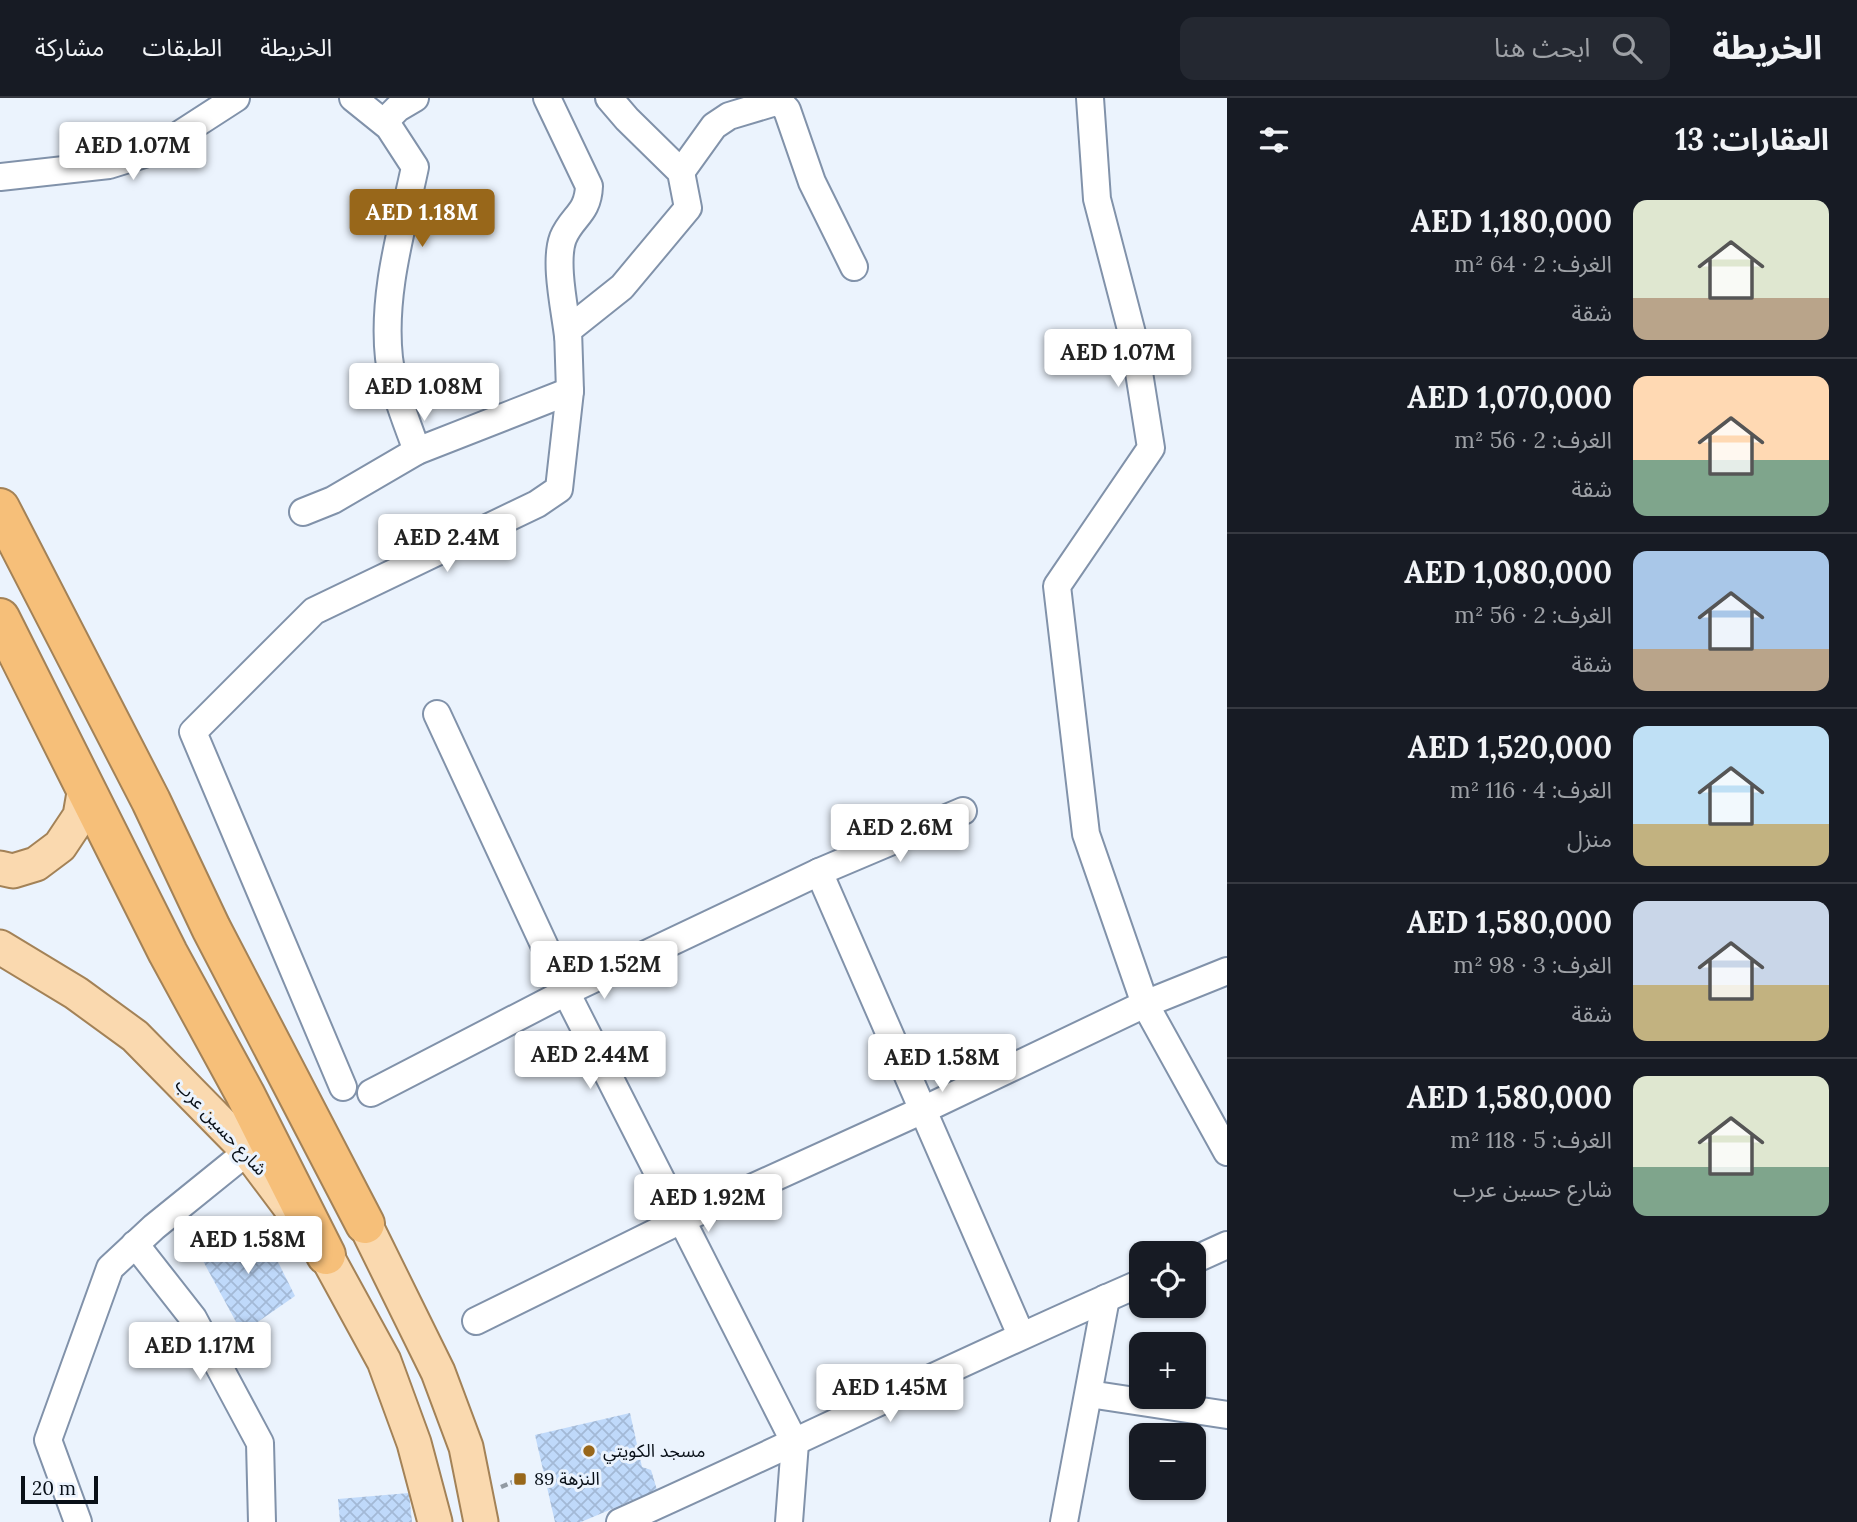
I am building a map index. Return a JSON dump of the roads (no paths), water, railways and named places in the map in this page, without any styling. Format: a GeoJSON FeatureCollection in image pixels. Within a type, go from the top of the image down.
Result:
{"type":"FeatureCollection","features":[{"type":"Feature","properties":{"kind":"highway"},"geometry":{"type":"LineString","coordinates":[[0,508],[151,801],[211,928],[365,1224]]}},
{"type":"Feature","properties":{"kind":"highway"},"geometry":{"type":"LineString","coordinates":[[0,618],[168,953],[246,1094],[326,1255]]}},
{"type":"Feature","properties":{"kind":"main road"},"geometry":{"type":"LineString","coordinates":[[0,868],[13,871],[36,864],[60,846],[80,817],[85,787]]}},
{"type":"Feature","properties":{"kind":"main road","name":"شارع حسين عرب"},"geometry":{"type":"LineString","coordinates":[[0,947],[76,993],[135,1036],[248,1151],[326,1255],[383,1360],[414,1443],[435,1522]]}},
{"type":"Feature","properties":{"kind":"main road"},"geometry":{"type":"LineString","coordinates":[[365,1224],[438,1372],[466,1447],[481,1522]]}},
{"type":"Feature","properties":{"kind":"street"},"geometry":{"type":"LineString","coordinates":[[353,98],[389,127],[415,167],[391,278],[388,320],[389,358],[397,396],[417,451]]}},
{"type":"Feature","properties":{"kind":"street"},"geometry":{"type":"LineString","coordinates":[[384,122],[398,108],[415,98]]}},
{"type":"Feature","properties":{"kind":"street"},"geometry":{"type":"LineString","coordinates":[[547,98],[589,186],[588,201],[563,238],[560,261],[568,336]]}},
{"type":"Feature","properties":{"kind":"street"},"geometry":{"type":"LineString","coordinates":[[343,1087],[193,733],[314,611],[537,504],[559,489],[569,391],[568,330],[622,287],[688,208],[681,172],[608,98]]}},
{"type":"Feature","properties":{"kind":"street"},"geometry":{"type":"LineString","coordinates":[[1090,98],[1097,199],[1134,341],[1151,448],[1058,586],[1086,834],[1145,1004],[1223,1136]]}},
{"type":"Feature","properties":{"kind":"street"},"geometry":{"type":"LineString","coordinates":[[0,177],[109,165],[154,152],[228,99]]}},
{"type":"Feature","properties":{"kind":"street"},"geometry":{"type":"LineString","coordinates":[[681,172],[714,126],[729,116],[779,101],[787,110],[812,182],[854,267]]}},
{"type":"Feature","properties":{"kind":"street"},"geometry":{"type":"LineString","coordinates":[[303,512],[333,500],[417,451],[569,391]]}},
{"type":"Feature","properties":{"kind":"street"},"geometry":{"type":"LineString","coordinates":[[437,713],[566,992],[795,1443],[789,1522]]}},
{"type":"Feature","properties":{"kind":"street"},"geometry":{"type":"LineString","coordinates":[[371,1093],[566,992],[818,872],[963,811]]}},
{"type":"Feature","properties":{"kind":"street"},"geometry":{"type":"LineString","coordinates":[[818,872],[1021,1335]]}},
{"type":"Feature","properties":{"kind":"street"},"geometry":{"type":"LineString","coordinates":[[476,1321],[681,1220],[923,1110],[1145,1004],[1227,971]]}},
{"type":"Feature","properties":{"kind":"street"},"geometry":{"type":"LineString","coordinates":[[78,1522],[48,1440],[110,1268],[135,1244],[248,1151]]}},
{"type":"Feature","properties":{"kind":"street"},"geometry":{"type":"LineString","coordinates":[[135,1244],[194,1318],[260,1443],[262,1522]]}},
{"type":"Feature","properties":{"kind":"street"},"geometry":{"type":"LineString","coordinates":[[1206,1255],[1227,1245]]}},
{"type":"Feature","properties":{"kind":"street"},"geometry":{"type":"LineString","coordinates":[[620,1522],[795,1443],[1021,1335],[1129,1288]]}},
{"type":"Feature","properties":{"kind":"street"},"geometry":{"type":"LineString","coordinates":[[1065,1522],[1106,1298]]}},
{"type":"Feature","properties":{"kind":"street"},"geometry":{"type":"LineString","coordinates":[[1088,1394],[1227,1415]]}},
{"type":"Feature","properties":{"kind":"place","name":"مسجد الكويتي"},"geometry":{"type":"Point","coordinates":[589,1451]}},
{"type":"Feature","properties":{"kind":"place","name":"النزهة 89"},"geometry":{"type":"Point","coordinates":[520,1479]}}]}
